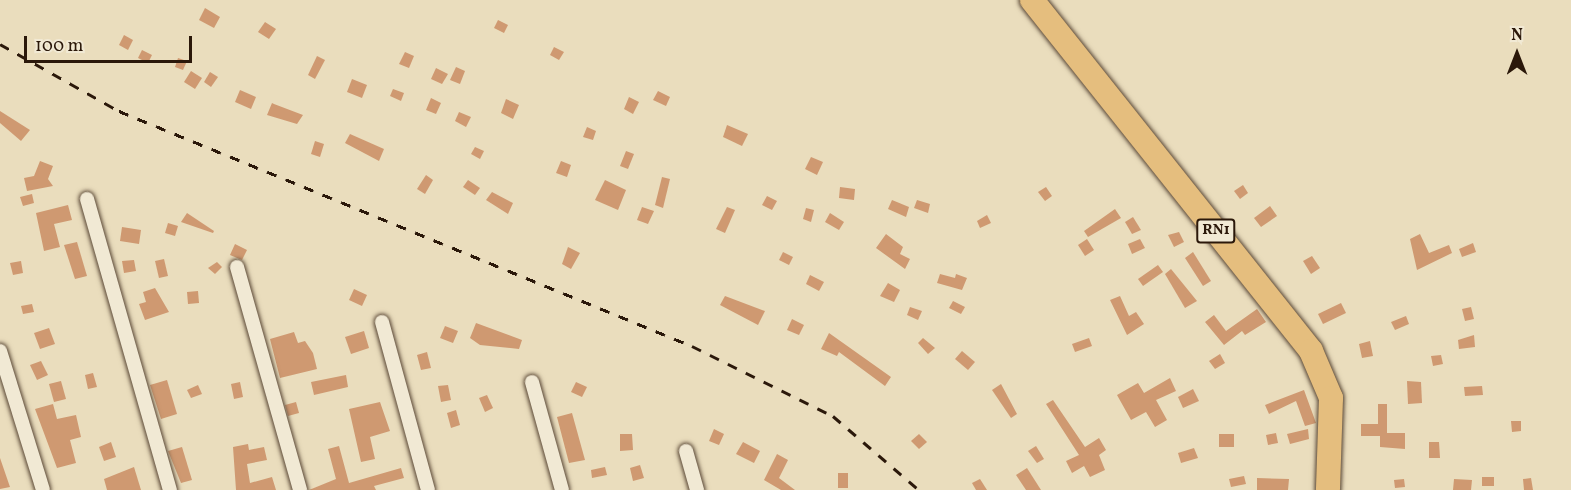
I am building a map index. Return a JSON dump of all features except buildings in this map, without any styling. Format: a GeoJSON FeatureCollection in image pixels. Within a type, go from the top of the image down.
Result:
{"type":"FeatureCollection","features":[{"type":"Feature","properties":{"kind":"highway","name":"RN1"},"geometry":{"type":"LineString","coordinates":[[1032,0],[1311,351],[1331,398],[1328,490]]}},
{"type":"Feature","properties":{"kind":"street"},"geometry":{"type":"LineString","coordinates":[[87,199],[170,490]]}},
{"type":"Feature","properties":{"kind":"street"},"geometry":{"type":"LineString","coordinates":[[237,267],[300,490]]}},
{"type":"Feature","properties":{"kind":"street"},"geometry":{"type":"LineString","coordinates":[[382,322],[428,490]]}},
{"type":"Feature","properties":{"kind":"street"},"geometry":{"type":"LineString","coordinates":[[0,351],[43,490]]}},
{"type":"Feature","properties":{"kind":"street"},"geometry":{"type":"LineString","coordinates":[[532,381],[562,490]]}},
{"type":"Feature","properties":{"kind":"street"},"geometry":{"type":"LineString","coordinates":[[686,451],[696,490]]}},
{"type":"Feature","properties":{"kind":"railway"},"geometry":{"type":"LineString","coordinates":[[0,44],[119,111],[692,346],[833,416],[919,490]]}}]}
